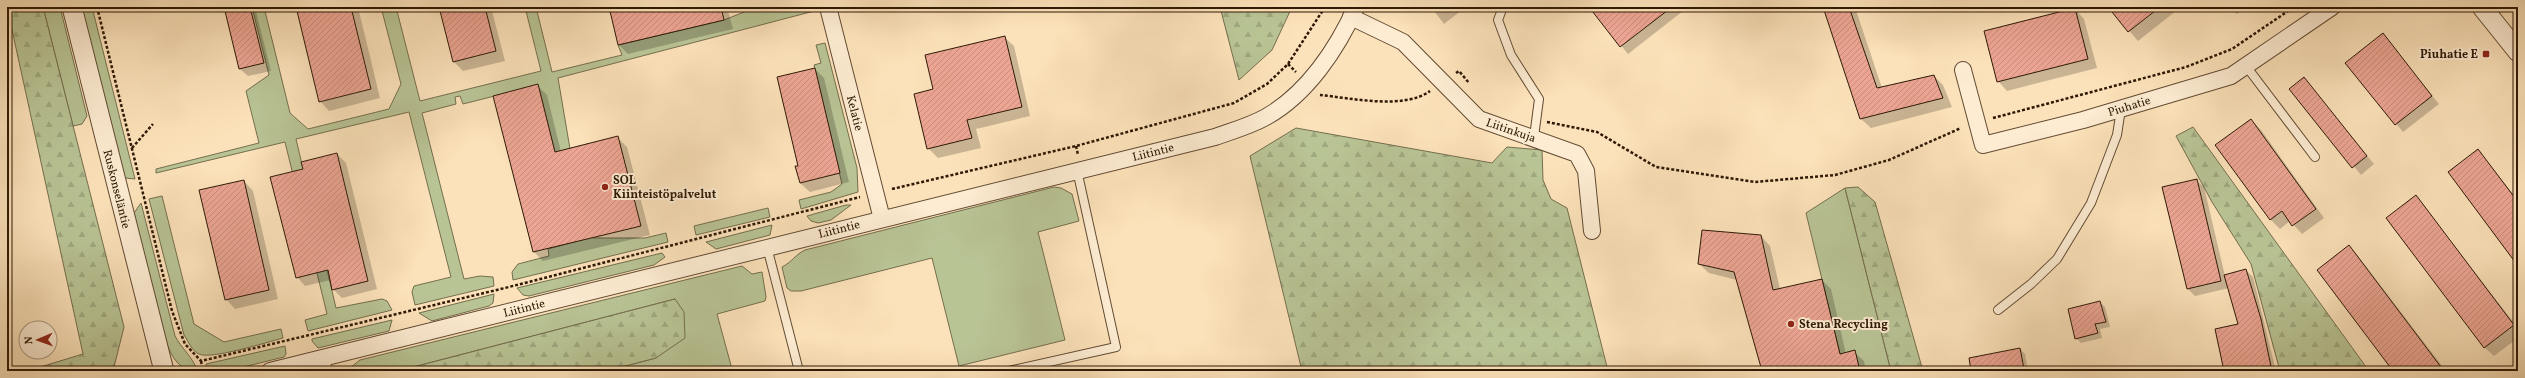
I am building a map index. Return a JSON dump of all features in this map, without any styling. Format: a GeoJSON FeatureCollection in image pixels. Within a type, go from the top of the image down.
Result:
{"type":"FeatureCollection","features":[{"type":"Feature","properties":{"kind":"street","name":"Ruskonseläntie"},"geometry":{"type":"LineString","coordinates":[[72,7],[164,371]]}},
{"type":"Feature","properties":{"kind":"street","name":"Kelatie"},"geometry":{"type":"LineString","coordinates":[[828,7],[882,218]]}},
{"type":"Feature","properties":{"kind":"street","name":"Piuhatie"},"geometry":{"type":"LineString","coordinates":[[1963,70],[1983,145],[2121,109],[2231,76],[2332,7]]}},
{"type":"Feature","properties":{"kind":"street"},"geometry":{"type":"LineString","coordinates":[[2482,7],[2518,52]]}},
{"type":"Feature","properties":{"kind":"street","name":"Liitinkuja"},"geometry":{"type":"LineString","coordinates":[[1354,12],[1403,42],[1479,119],[1577,154],[1586,171],[1592,231]]}},
{"type":"Feature","properties":{"kind":"street","name":"Liitintie"},"geometry":{"type":"LineString","coordinates":[[270,371],[326,364],[767,247],[1215,137],[1244,127],[1266,116],[1283,104],[1307,83],[1335,46],[1354,12]]}},
{"type":"Feature","properties":{"kind":"lane"},"geometry":{"type":"LineString","coordinates":[[1503,7],[1498,20],[1511,55],[1539,99],[1538,120],[1534,138]]}},
{"type":"Feature","properties":{"kind":"lane"},"geometry":{"type":"LineString","coordinates":[[2246,66],[2315,157]]}},
{"type":"Feature","properties":{"kind":"lane"},"geometry":{"type":"LineString","coordinates":[[1998,310],[2031,284],[2057,258],[2091,203],[2117,135],[2121,109]]}},
{"type":"Feature","properties":{"kind":"lane"},"geometry":{"type":"LineString","coordinates":[[1009,371],[1116,347],[1078,170]]}},
{"type":"Feature","properties":{"kind":"lane"},"geometry":{"type":"LineString","coordinates":[[767,247],[799,371]]}},
{"type":"Feature","properties":{"kind":"path"},"geometry":{"type":"LineString","coordinates":[[97,7],[172,311],[185,344],[201,361],[203,371]]}},
{"type":"Feature","properties":{"kind":"path"},"geometry":{"type":"LineString","coordinates":[[201,361],[505,288],[875,193],[923,183],[1212,111],[1251,95],[1288,64],[1325,7]]}},
{"type":"Feature","properties":{"kind":"path"},"geometry":{"type":"LineString","coordinates":[[1538,120],[1597,132],[1656,167],[1754,182],[1835,175],[1889,160],[1978,122],[2186,67],[2232,49],[2294,7]]}},
{"type":"Feature","properties":{"kind":"path"},"geometry":{"type":"LineString","coordinates":[[1288,64],[1318,95],[1396,102],[1424,96],[1459,71],[1474,89]]}},
{"type":"Feature","properties":{"kind":"path"},"geometry":{"type":"LineString","coordinates":[[131,148],[153,124]]}},
{"type":"Feature","properties":{"kind":"green space"},"geometry":{"type":"Polygon","coordinates":[[[7,7],[43,7],[124,327],[113,371],[27,371],[83,354],[7,7]]]}},
{"type":"Feature","properties":{"kind":"green space"},"geometry":{"type":"Polygon","coordinates":[[[43,7],[60,7],[87,116],[82,124],[73,126],[43,7]]]}},
{"type":"Feature","properties":{"kind":"green space"},"geometry":{"type":"Polygon","coordinates":[[[81,7],[92,7],[135,179],[125,178],[122,173],[81,7]]]}},
{"type":"Feature","properties":{"kind":"green space"},"geometry":{"type":"Polygon","coordinates":[[[252,7],[264,7],[290,113],[308,129],[389,109],[401,84],[381,7],[396,7],[420,101],[541,71],[525,7],[536,7],[552,72],[622,55],[618,45],[724,20],[757,7],[817,7],[818,10],[558,78],[570,149],[593,238],[645,238],[666,233],[668,242],[513,280],[512,272],[518,264],[549,256],[548,249],[577,241],[538,85],[463,104],[460,96],[455,97],[456,104],[422,113],[464,279],[480,276],[493,277],[494,286],[415,305],[412,292],[414,286],[451,277],[409,112],[296,139],[336,308],[382,299],[387,301],[392,310],[308,331],[305,320],[327,314],[285,142],[156,173],[156,169],[259,143],[246,91],[269,75],[252,7]]]}},
{"type":"Feature","properties":{"kind":"green space"},"geometry":{"type":"Polygon","coordinates":[[[1220,7],[1292,7],[1272,50],[1239,80],[1220,7]]]}},
{"type":"Feature","properties":{"kind":"green space"},"geometry":{"type":"Polygon","coordinates":[[[825,43],[857,168],[858,192],[801,209],[799,200],[831,192],[842,184],[814,65],[821,63],[816,45],[825,43]]]}},
{"type":"Feature","properties":{"kind":"green space"},"geometry":{"type":"Polygon","coordinates":[[[2193,127],[2369,371],[2280,371],[2251,264],[2212,202],[2176,136],[2193,127]]]}},
{"type":"Feature","properties":{"kind":"green space"},"geometry":{"type":"Polygon","coordinates":[[[1296,128],[1492,163],[1507,147],[1542,150],[1543,180],[1551,199],[1567,208],[1608,371],[1302,371],[1250,156],[1296,128]]]}},
{"type":"Feature","properties":{"kind":"green space"},"geometry":{"type":"Polygon","coordinates":[[[1054,187],[1061,188],[1072,194],[1079,221],[1038,232],[1065,340],[959,366],[932,258],[801,291],[791,291],[787,288],[782,267],[805,250],[1054,187]]]}},
{"type":"Feature","properties":{"kind":"green space"},"geometry":{"type":"Polygon","coordinates":[[[1858,187],[1875,202],[1923,371],[1891,371],[1845,188],[1858,187]]]}},
{"type":"Feature","properties":{"kind":"green space"},"geometry":{"type":"Polygon","coordinates":[[[1845,188],[1891,371],[1860,371],[1840,354],[1806,213],[1845,188]]]}},
{"type":"Feature","properties":{"kind":"green space"},"geometry":{"type":"Polygon","coordinates":[[[162,196],[194,324],[224,342],[281,329],[283,338],[240,350],[215,355],[199,354],[192,348],[184,335],[149,199],[162,196]]]}},
{"type":"Feature","properties":{"kind":"green space"},"geometry":{"type":"Polygon","coordinates":[[[141,203],[175,336],[190,357],[197,371],[185,369],[181,366],[174,358],[166,342],[134,213],[141,203]]]}},
{"type":"Feature","properties":{"kind":"green space"},"geometry":{"type":"Polygon","coordinates":[[[846,205],[851,205],[831,220],[818,223],[811,221],[807,216],[846,205]]]}},
{"type":"Feature","properties":{"kind":"green space"},"geometry":{"type":"Polygon","coordinates":[[[768,208],[770,217],[696,235],[694,226],[768,208]]]}},
{"type":"Feature","properties":{"kind":"green space"},"geometry":{"type":"Polygon","coordinates":[[[772,225],[770,235],[716,249],[706,242],[772,225]]]}},
{"type":"Feature","properties":{"kind":"green space"},"geometry":{"type":"Polygon","coordinates":[[[662,253],[665,257],[654,265],[529,296],[523,295],[517,288],[662,253]]]}},
{"type":"Feature","properties":{"kind":"green space"},"geometry":{"type":"Polygon","coordinates":[[[742,266],[752,274],[762,272],[766,297],[765,301],[717,314],[732,369],[606,371],[656,358],[675,299],[398,371],[346,371],[360,360],[742,266]]]}},
{"type":"Feature","properties":{"kind":"green space"},"geometry":{"type":"Polygon","coordinates":[[[494,294],[493,303],[489,306],[432,321],[419,313],[494,294]]]}},
{"type":"Feature","properties":{"kind":"green space"},"geometry":{"type":"Polygon","coordinates":[[[675,299],[684,312],[685,338],[656,358],[606,371],[398,371],[675,299]]]}},
{"type":"Feature","properties":{"kind":"green space"},"geometry":{"type":"Polygon","coordinates":[[[392,320],[389,331],[318,348],[312,341],[312,339],[392,320]]]}},
{"type":"Feature","properties":{"kind":"green space"},"geometry":{"type":"Polygon","coordinates":[[[285,346],[286,354],[284,357],[227,371],[207,371],[206,364],[285,346]]]}},
{"type":"Feature","properties":{"kind":"building"},"geometry":{"type":"Polygon","coordinates":[[[224,7],[250,7],[264,63],[239,69],[224,7]]]}},
{"type":"Feature","properties":{"kind":"building"},"geometry":{"type":"Polygon","coordinates":[[[296,7],[351,7],[371,89],[319,102],[296,7]]]}},
{"type":"Feature","properties":{"kind":"building"},"geometry":{"type":"Polygon","coordinates":[[[439,7],[485,7],[496,51],[453,62],[439,7]]]}},
{"type":"Feature","properties":{"kind":"building"},"geometry":{"type":"Polygon","coordinates":[[[609,7],[721,7],[724,20],[618,45],[609,7]]]}},
{"type":"Feature","properties":{"kind":"building"},"geometry":{"type":"Polygon","coordinates":[[[1589,7],[1672,7],[1620,47],[1589,7]]]}},
{"type":"Feature","properties":{"kind":"building"},"geometry":{"type":"Polygon","coordinates":[[[1823,7],[1849,7],[1877,88],[1934,75],[1943,98],[1860,119],[1823,7]]]}},
{"type":"Feature","properties":{"kind":"building"},"geometry":{"type":"Polygon","coordinates":[[[2108,7],[2160,7],[2128,32],[2108,7]]]}},
{"type":"Feature","properties":{"kind":"building"},"geometry":{"type":"Polygon","coordinates":[[[2075,8],[2088,59],[1997,82],[1984,31],[2075,8]]]}},
{"type":"Feature","properties":{"kind":"building"},"geometry":{"type":"Polygon","coordinates":[[[2383,33],[2432,96],[2395,125],[2345,63],[2383,33]]]}},
{"type":"Feature","properties":{"kind":"building"},"geometry":{"type":"Polygon","coordinates":[[[1005,36],[1022,107],[967,120],[972,138],[927,149],[914,94],[933,89],[925,55],[1005,36]]]}},
{"type":"Feature","properties":{"kind":"building"},"geometry":{"type":"Polygon","coordinates":[[[815,68],[840,173],[800,183],[795,166],[798,166],[777,77],[815,68]]]}},
{"type":"Feature","properties":{"kind":"building"},"geometry":{"type":"Polygon","coordinates":[[[2304,77],[2367,156],[2352,168],[2289,89],[2304,77]]]}},
{"type":"Feature","properties":{"kind":"building"},"geometry":{"type":"Polygon","coordinates":[[[538,84],[555,152],[618,136],[641,226],[533,252],[493,96],[538,84]]]}},
{"type":"Feature","properties":{"kind":"building"},"geometry":{"type":"Polygon","coordinates":[[[2251,119],[2316,209],[2292,226],[2282,211],[2270,220],[2215,145],[2251,119]]]}},
{"type":"Feature","properties":{"kind":"building"},"geometry":{"type":"Polygon","coordinates":[[[2478,149],[2518,202],[2518,266],[2448,172],[2478,149]]]}},
{"type":"Feature","properties":{"kind":"building"},"geometry":{"type":"Polygon","coordinates":[[[337,153],[368,281],[332,290],[328,270],[296,278],[270,177],[303,169],[301,162],[337,153]]]}},
{"type":"Feature","properties":{"kind":"building"},"geometry":{"type":"Polygon","coordinates":[[[2197,179],[2221,281],[2187,289],[2162,187],[2197,179]]]}},
{"type":"Feature","properties":{"kind":"building"},"geometry":{"type":"Polygon","coordinates":[[[244,180],[269,290],[225,300],[199,190],[244,180]]]}},
{"type":"Feature","properties":{"kind":"building"},"geometry":{"type":"Polygon","coordinates":[[[2416,195],[2514,325],[2484,348],[2386,218],[2416,195]]]}},
{"type":"Feature","properties":{"kind":"building","name":"Stena Recycling"},"geometry":{"type":"Polygon","coordinates":[[[1702,230],[1761,235],[1773,290],[1822,279],[1840,354],[1855,350],[1860,371],[1762,371],[1734,272],[1698,264],[1702,230]]]}},
{"type":"Feature","properties":{"kind":"building"},"geometry":{"type":"Polygon","coordinates":[[[2349,245],[2444,371],[2393,371],[2317,270],[2349,245]]]}},
{"type":"Feature","properties":{"kind":"building"},"geometry":{"type":"Polygon","coordinates":[[[2246,269],[2261,319],[2272,371],[2224,371],[2215,329],[2238,324],[2224,275],[2246,269]]]}},
{"type":"Feature","properties":{"kind":"building"},"geometry":{"type":"Polygon","coordinates":[[[2100,301],[2106,322],[2095,324],[2098,333],[2075,339],[2068,309],[2100,301]]]}},
{"type":"Feature","properties":{"kind":"building"},"geometry":{"type":"Polygon","coordinates":[[[2020,348],[2024,369],[2011,371],[1971,371],[1969,358],[2020,348]]]}},
{"type":"Feature","properties":{"kind":"place","name":"Piuhatie E"},"geometry":{"type":"Point","coordinates":[2486,54]}},
{"type":"Feature","properties":{"kind":"place","name":"SOL Kiinteistöpalvelut"},"geometry":{"type":"Point","coordinates":[605,187]}},
{"type":"Feature","properties":{"kind":"place","name":"Stena Recycling"},"geometry":{"type":"Point","coordinates":[1791,324]}}]}
